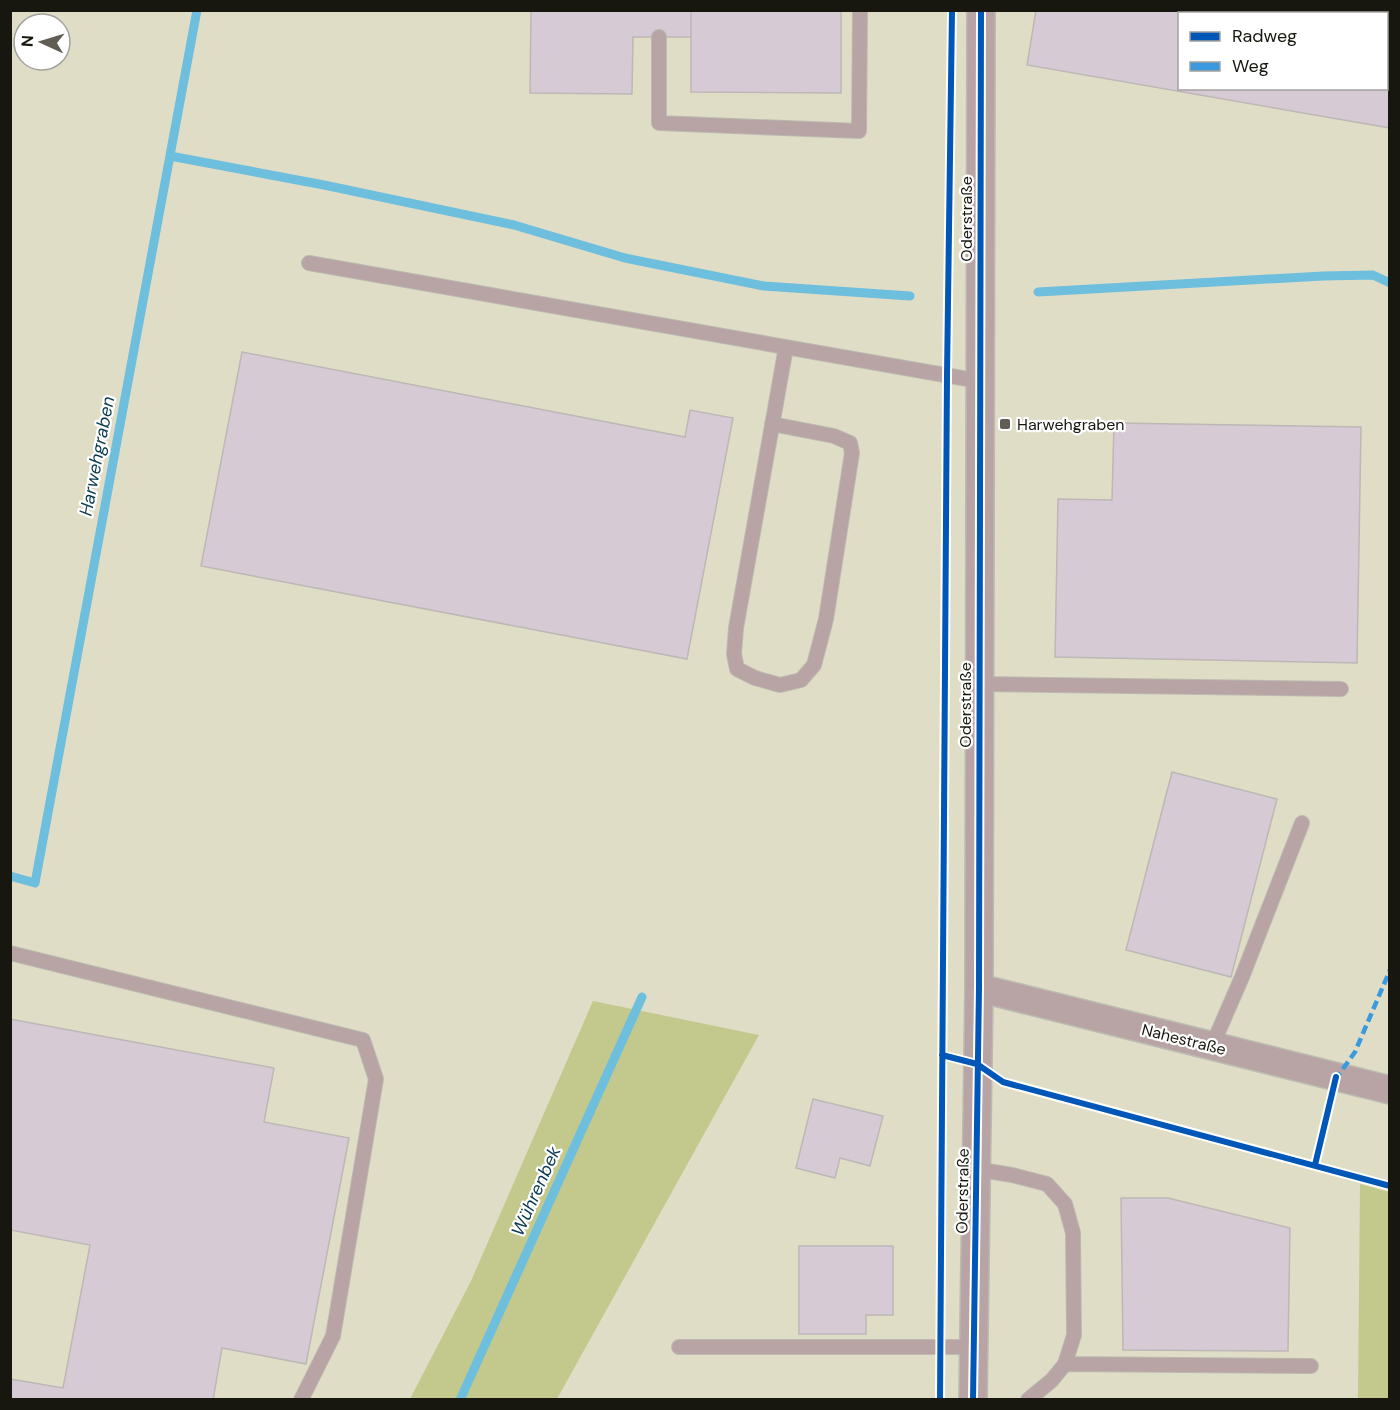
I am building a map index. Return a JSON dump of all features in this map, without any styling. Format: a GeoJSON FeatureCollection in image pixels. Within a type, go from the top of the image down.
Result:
{"type":"FeatureCollection","features":[{"type":"Feature","properties":{"kind":"street","name":"Oderstraße"},"geometry":{"type":"LineString","coordinates":[[973,1400],[979,988],[981,10]]}},
{"type":"Feature","properties":{"kind":"street","name":"Nahestraße"},"geometry":{"type":"LineString","coordinates":[[979,988],[1389,1090]]}},
{"type":"Feature","properties":{"kind":"lane"},"geometry":{"type":"LineString","coordinates":[[659,37],[659,123],[860,131],[860,10]]}},
{"type":"Feature","properties":{"kind":"lane"},"geometry":{"type":"LineString","coordinates":[[309,263],[979,381]]}},
{"type":"Feature","properties":{"kind":"lane"},"geometry":{"type":"LineString","coordinates":[[772,424],[834,436],[850,443],[852,453],[826,620],[814,665],[801,680],[780,685],[755,678],[737,669],[734,654],[736,628],[772,424],[786,347]]}},
{"type":"Feature","properties":{"kind":"lane"},"geometry":{"type":"LineString","coordinates":[[978,684],[1341,688]]}},
{"type":"Feature","properties":{"kind":"lane"},"geometry":{"type":"LineString","coordinates":[[1212,1046],[1242,977],[1302,823]]}},
{"type":"Feature","properties":{"kind":"lane"},"geometry":{"type":"LineString","coordinates":[[10,953],[363,1040],[376,1079],[333,1336],[301,1400]]}},
{"type":"Feature","properties":{"kind":"lane"},"geometry":{"type":"LineString","coordinates":[[975,1169],[1047,1184],[1065,1204],[1073,1233],[1074,1335],[1065,1364],[1052,1380],[1031,1399]]}},
{"type":"Feature","properties":{"kind":"lane"},"geometry":{"type":"LineString","coordinates":[[679,1347],[973,1347]]}},
{"type":"Feature","properties":{"kind":"lane"},"geometry":{"type":"LineString","coordinates":[[1065,1364],[1311,1366]]}},
{"type":"Feature","properties":{"kind":"shaded area"},"geometry":{"type":"Polygon","coordinates":[[[11,11],[1389,11],[1389,1399],[11,1399],[11,11]]]}},
{"type":"Feature","properties":{"kind":"green space"},"geometry":{"type":"Polygon","coordinates":[[[593,1001],[759,1035],[557,1399],[410,1399],[471,1281],[593,1001]]]}},
{"type":"Feature","properties":{"kind":"green space"},"geometry":{"type":"Polygon","coordinates":[[[1360,1184],[1389,1192],[1389,1399],[1358,1399],[1360,1184]]]}},
{"type":"Feature","properties":{"kind":"building"},"geometry":{"type":"Polygon","coordinates":[[[531,10],[691,10],[691,37],[633,37],[632,94],[530,93],[531,10]]]}},
{"type":"Feature","properties":{"kind":"building"},"geometry":{"type":"Polygon","coordinates":[[[691,10],[841,10],[841,93],[691,92],[691,10]]]}},
{"type":"Feature","properties":{"kind":"building"},"geometry":{"type":"Polygon","coordinates":[[[1036,10],[1390,10],[1390,128],[1027,65],[1036,10]]]}},
{"type":"Feature","properties":{"kind":"building"},"geometry":{"type":"Polygon","coordinates":[[[242,352],[685,437],[690,410],[733,418],[687,659],[201,566],[242,352]]]}},
{"type":"Feature","properties":{"kind":"building"},"geometry":{"type":"Polygon","coordinates":[[[1114,423],[1361,427],[1357,663],[1055,657],[1058,499],[1112,500],[1114,423]]]}},
{"type":"Feature","properties":{"kind":"building"},"geometry":{"type":"Polygon","coordinates":[[[1172,772],[1277,799],[1231,977],[1126,950],[1172,772]]]}},
{"type":"Feature","properties":{"kind":"building"},"geometry":{"type":"Polygon","coordinates":[[[10,1019],[274,1068],[264,1122],[349,1138],[306,1364],[222,1348],[213,1400],[10,1400],[10,1379],[63,1388],[90,1245],[10,1230],[10,1019]]]}},
{"type":"Feature","properties":{"kind":"building"},"geometry":{"type":"Polygon","coordinates":[[[813,1099],[883,1116],[870,1166],[840,1158],[835,1178],[796,1168],[813,1099]]]}},
{"type":"Feature","properties":{"kind":"building"},"geometry":{"type":"Polygon","coordinates":[[[1121,1198],[1168,1198],[1290,1228],[1288,1351],[1123,1350],[1121,1198]]]}},
{"type":"Feature","properties":{"kind":"building"},"geometry":{"type":"Polygon","coordinates":[[[799,1246],[893,1246],[893,1315],[866,1315],[866,1334],[799,1334],[799,1246]]]}},
{"type":"Feature","properties":{"kind":"waterway","name":"Harwehgraben"},"geometry":{"type":"LineString","coordinates":[[10,876],[35,883],[197,10]]}},
{"type":"Feature","properties":{"kind":"waterway"},"geometry":{"type":"LineString","coordinates":[[170,156],[324,185],[514,225],[625,258],[764,286],[910,296]]}},
{"type":"Feature","properties":{"kind":"waterway"},"geometry":{"type":"LineString","coordinates":[[1038,292],[1323,276],[1373,275],[1390,283]]}},
{"type":"Feature","properties":{"kind":"waterway","name":"Wührenbek"},"geometry":{"type":"LineString","coordinates":[[460,1400],[642,997]]}},
{"type":"Feature","properties":{"kind":"marked path"},"geometry":{"type":"LineString","coordinates":[[1335,1080],[1355,1052],[1390,970]]}},
{"type":"Feature","properties":{"kind":"cycle path"},"geometry":{"type":"LineString","coordinates":[[940,1400],[947,376],[952,10]]}},
{"type":"Feature","properties":{"kind":"cycle path"},"geometry":{"type":"LineString","coordinates":[[973,1400],[979,988],[981,10]]}},
{"type":"Feature","properties":{"kind":"cycle path"},"geometry":{"type":"LineString","coordinates":[[942,1055],[977,1064],[1003,1082],[1390,1186]]}},
{"type":"Feature","properties":{"kind":"cycle path"},"geometry":{"type":"LineString","coordinates":[[1315,1165],[1336,1077]]}},
{"type":"Feature","properties":{"kind":"place","name":"Harwehgraben"},"geometry":{"type":"Point","coordinates":[1005,424]}}]}
